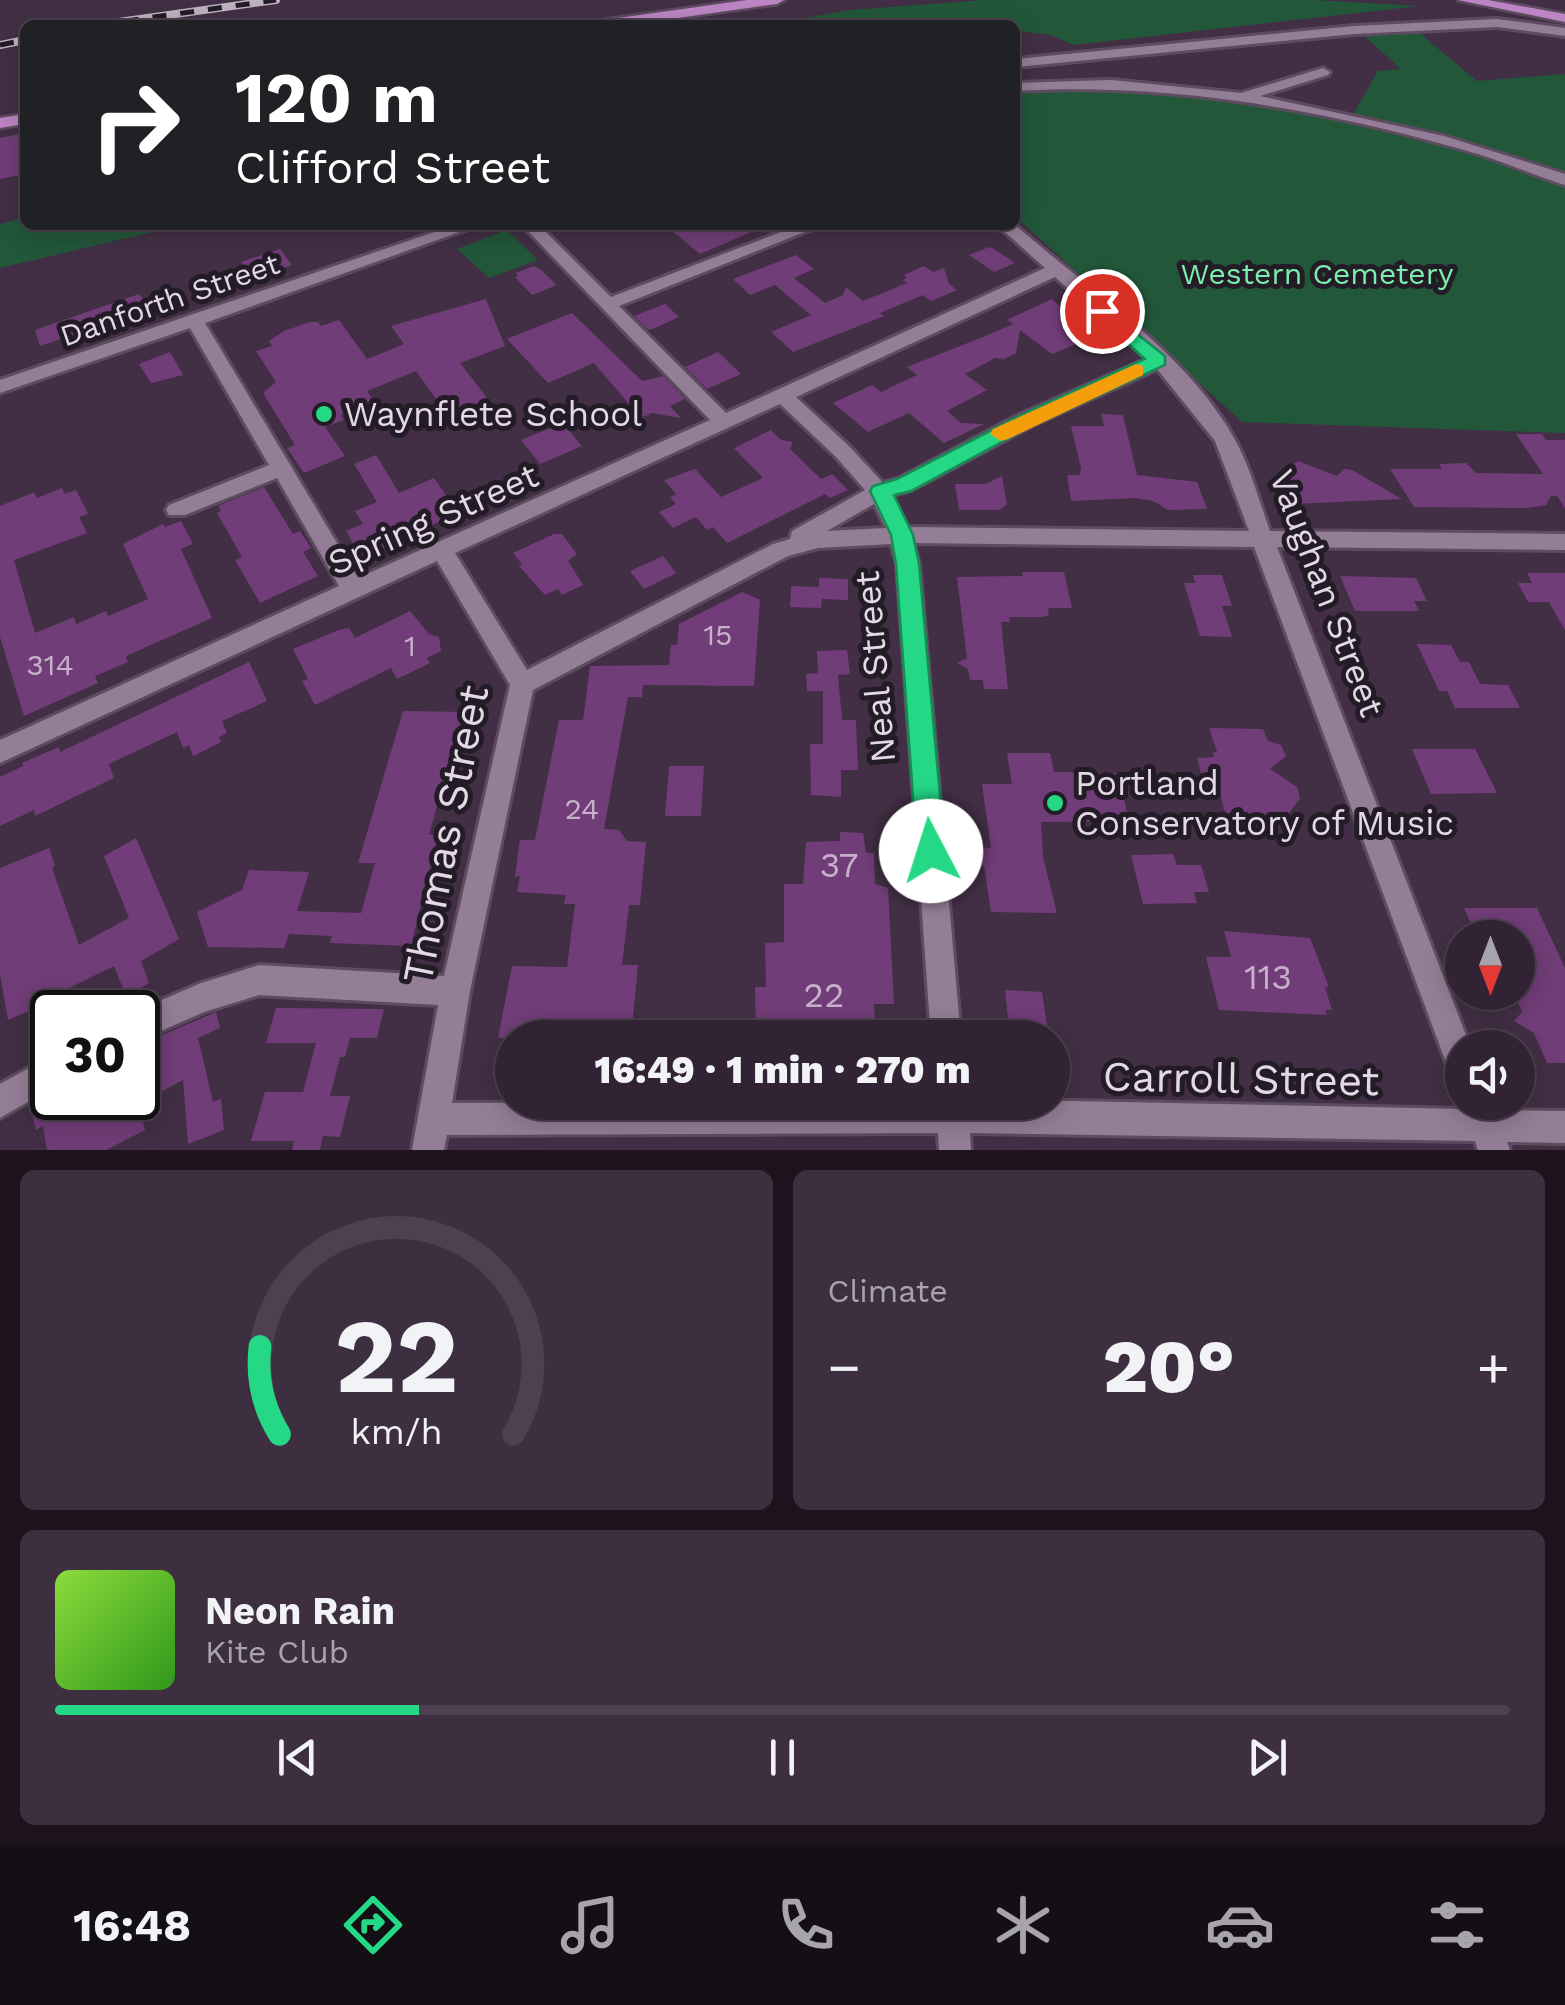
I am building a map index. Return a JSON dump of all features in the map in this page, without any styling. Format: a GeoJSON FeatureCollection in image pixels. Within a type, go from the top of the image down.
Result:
{"type":"FeatureCollection","features":[{"type":"Feature","properties":{"kind":"main road"},"geometry":{"type":"LineString","coordinates":[[632,20],[777,0]]}},
{"type":"Feature","properties":{"kind":"main road"},"geometry":{"type":"LineString","coordinates":[[1465,0],[1565,18]]}},
{"type":"Feature","properties":{"kind":"main road"},"geometry":{"type":"LineString","coordinates":[[1520,0],[1565,8]]}},
{"type":"Feature","properties":{"kind":"street"},"geometry":{"type":"LineString","coordinates":[[1020,63],[1354,30],[1497,23],[1565,32]]}},
{"type":"Feature","properties":{"kind":"street"},"geometry":{"type":"LineString","coordinates":[[1243,97],[1323,72]]}},
{"type":"Feature","properties":{"kind":"street"},"geometry":{"type":"LineString","coordinates":[[1020,87],[1094,84],[1243,97],[1424,136],[1565,180]]}},
{"type":"Feature","properties":{"kind":"street","name":"Danforth Street"},"geometry":{"type":"LineString","coordinates":[[0,388],[457,230]]}},
{"type":"Feature","properties":{"kind":"street"},"geometry":{"type":"LineString","coordinates":[[535,230],[724,423]]}},
{"type":"Feature","properties":{"kind":"street"},"geometry":{"type":"LineString","coordinates":[[608,304],[801,230]]}},
{"type":"Feature","properties":{"kind":"street","name":"Vaughan Street"},"geometry":{"type":"LineString","coordinates":[[1010,230],[1203,404],[1225,440],[1449,1030]]}},
{"type":"Feature","properties":{"kind":"street","name":"Spring Street"},"geometry":{"type":"LineString","coordinates":[[0,752],[1054,270]]}},
{"type":"Feature","properties":{"kind":"street"},"geometry":{"type":"LineString","coordinates":[[196,322],[353,590]]}},
{"type":"Feature","properties":{"kind":"street"},"geometry":{"type":"LineString","coordinates":[[522,684],[753,564],[881,491],[904,485],[1026,420],[1158,360]]}},
{"type":"Feature","properties":{"kind":"street","name":"Neal Street"},"geometry":{"type":"LineString","coordinates":[[783,396],[881,491],[902,535],[908,564],[945,1020]]}},
{"type":"Feature","properties":{"kind":"street"},"geometry":{"type":"LineString","coordinates":[[178,510],[280,468]]}},
{"type":"Feature","properties":{"kind":"street"},"geometry":{"type":"LineString","coordinates":[[753,564],[818,540],[902,535],[1565,542]]}},
{"type":"Feature","properties":{"kind":"street","name":"Thomas Street"},"geometry":{"type":"LineString","coordinates":[[432,1134],[455,991],[522,684],[442,551]]}},
{"type":"Feature","properties":{"kind":"street"},"geometry":{"type":"LineString","coordinates":[[160,1016],[258,980],[455,991]]}},
{"type":"Feature","properties":{"kind":"street"},"geometry":{"type":"LineString","coordinates":[[0,1102],[30,1084]]}},
{"type":"Feature","properties":{"kind":"street","name":"Carroll Street"},"geometry":{"type":"LineString","coordinates":[[432,1134],[1328,1120],[1565,1127]]}},
{"type":"Feature","properties":{"kind":"green space"},"geometry":{"type":"Polygon","coordinates":[[[985,0],[1314,0],[1419,6],[1074,45],[1051,35],[1020,32],[1020,20],[793,20],[850,10],[985,0]]]}},
{"type":"Feature","properties":{"kind":"green space"},"geometry":{"type":"Polygon","coordinates":[[[1417,31],[1477,81],[1565,74],[1565,180],[1351,118],[1378,71],[1401,69],[1362,34],[1417,31]]]}},
{"type":"Feature","properties":{"kind":"green space","name":"Western Cemetery"},"geometry":{"type":"Polygon","coordinates":[[[1087,87],[1269,108],[1448,147],[1565,184],[1565,433],[1242,422],[1020,221],[1020,91],[1087,87]]]}},
{"type":"Feature","properties":{"kind":"green space"},"geometry":{"type":"Polygon","coordinates":[[[20,218],[20,230],[161,230],[0,268],[0,224],[20,218]]]}},
{"type":"Feature","properties":{"kind":"green space"},"geometry":{"type":"Polygon","coordinates":[[[507,230],[538,260],[489,278],[457,249],[507,230]]]}},
{"type":"Feature","properties":{"kind":"building"},"geometry":{"type":"Polygon","coordinates":[[[20,134],[20,175],[0,179],[0,138],[20,134]]]}},
{"type":"Feature","properties":{"kind":"building"},"geometry":{"type":"Polygon","coordinates":[[[671,230],[756,230],[700,254],[671,230]]]}},
{"type":"Feature","properties":{"kind":"building"},"geometry":{"type":"Polygon","coordinates":[[[989,247],[1015,263],[994,272],[969,255],[989,247]]]}},
{"type":"Feature","properties":{"kind":"building"},"geometry":{"type":"Polygon","coordinates":[[[280,249],[292,265],[254,279],[241,262],[280,249]]]}},
{"type":"Feature","properties":{"kind":"building"},"geometry":{"type":"Polygon","coordinates":[[[796,255],[814,269],[794,278],[825,303],[843,295],[846,287],[863,301],[907,283],[902,280],[907,278],[904,275],[924,266],[933,272],[944,268],[949,284],[957,290],[931,301],[923,295],[880,313],[884,316],[793,352],[771,332],[811,315],[775,285],[750,295],[733,279],[796,255]]]}},
{"type":"Feature","properties":{"kind":"building"},"geometry":{"type":"Polygon","coordinates":[[[534,266],[557,285],[532,295],[515,277],[534,266]]]}},
{"type":"Feature","properties":{"kind":"building"},"geometry":{"type":"Polygon","coordinates":[[[139,294],[152,309],[40,346],[35,330],[139,294]]]}},
{"type":"Feature","properties":{"kind":"building"},"geometry":{"type":"Polygon","coordinates":[[[486,299],[505,346],[460,363],[488,399],[447,414],[416,371],[367,391],[374,402],[341,415],[344,420],[325,427],[345,456],[304,473],[287,448],[295,445],[263,393],[276,382],[256,351],[272,346],[269,341],[284,331],[310,322],[321,326],[339,320],[367,359],[404,344],[391,326],[486,299]]]}},
{"type":"Feature","properties":{"kind":"building"},"geometry":{"type":"Polygon","coordinates":[[[1052,299],[1093,337],[1052,354],[1020,330],[1016,353],[1004,359],[995,358],[965,374],[987,390],[947,411],[961,423],[984,424],[944,443],[909,413],[868,432],[833,403],[872,385],[881,392],[917,375],[907,367],[1013,324],[1007,320],[1052,299]]]}},
{"type":"Feature","properties":{"kind":"building"},"geometry":{"type":"Polygon","coordinates":[[[665,304],[679,317],[648,330],[634,316],[665,304]]]}},
{"type":"Feature","properties":{"kind":"building"},"geometry":{"type":"Polygon","coordinates":[[[572,313],[642,381],[663,376],[685,399],[670,406],[681,418],[652,413],[641,418],[594,363],[548,383],[507,339],[572,313]]]}},
{"type":"Feature","properties":{"kind":"building"},"geometry":{"type":"Polygon","coordinates":[[[170,352],[183,375],[151,383],[139,364],[170,352]]]}},
{"type":"Feature","properties":{"kind":"building"},"geometry":{"type":"Polygon","coordinates":[[[718,352],[741,374],[707,389],[685,367],[718,352]]]}},
{"type":"Feature","properties":{"kind":"building"},"geometry":{"type":"Polygon","coordinates":[[[1101,414],[1123,415],[1137,475],[1197,482],[1207,509],[1168,510],[1153,501],[1135,498],[1071,501],[1067,475],[1080,475],[1081,468],[1071,426],[1104,426],[1101,414]]]}},
{"type":"Feature","properties":{"kind":"building"},"geometry":{"type":"Polygon","coordinates":[[[563,423],[582,446],[540,464],[521,440],[563,423]]]}},
{"type":"Feature","properties":{"kind":"building"},"geometry":{"type":"Polygon","coordinates":[[[771,430],[781,440],[793,442],[790,449],[821,479],[832,474],[848,490],[830,498],[825,494],[727,543],[713,527],[707,530],[696,517],[673,528],[659,512],[676,504],[670,497],[676,494],[664,480],[695,469],[721,497],[763,478],[734,448],[771,430]]]}},
{"type":"Feature","properties":{"kind":"building"},"geometry":{"type":"Polygon","coordinates":[[[1516,434],[1542,434],[1546,440],[1565,440],[1565,508],[1557,496],[1551,496],[1546,505],[1527,508],[1414,507],[1390,469],[1442,469],[1439,464],[1466,463],[1476,473],[1543,474],[1516,434]]]}},
{"type":"Feature","properties":{"kind":"building"},"geometry":{"type":"Polygon","coordinates":[[[376,455],[399,493],[434,478],[458,513],[362,558],[346,531],[363,524],[355,511],[377,502],[354,464],[376,455]]]}},
{"type":"Feature","properties":{"kind":"building"},"geometry":{"type":"Polygon","coordinates":[[[1298,461],[1337,476],[1344,469],[1352,470],[1402,499],[1294,504],[1281,472],[1298,461]]]}},
{"type":"Feature","properties":{"kind":"building"},"geometry":{"type":"Polygon","coordinates":[[[1002,476],[1007,504],[1000,510],[959,510],[955,484],[986,484],[1002,476]]]}},
{"type":"Feature","properties":{"kind":"building"},"geometry":{"type":"Polygon","coordinates":[[[264,487],[293,534],[300,531],[311,548],[303,552],[318,576],[260,603],[235,560],[242,557],[217,513],[221,511],[218,506],[264,487]]]}},
{"type":"Feature","properties":{"kind":"building"},"geometry":{"type":"Polygon","coordinates":[[[62,488],[65,494],[76,490],[88,514],[79,517],[87,533],[14,560],[35,633],[74,617],[76,624],[106,611],[108,616],[148,599],[123,544],[163,524],[165,527],[181,521],[193,544],[181,549],[212,618],[126,656],[128,662],[95,676],[98,683],[24,716],[0,637],[0,506],[34,492],[37,498],[62,488]]]}},
{"type":"Feature","properties":{"kind":"building"},"geometry":{"type":"Polygon","coordinates":[[[562,534],[577,554],[568,561],[583,585],[562,595],[558,589],[545,595],[519,566],[522,564],[513,553],[562,534]]]}},
{"type":"Feature","properties":{"kind":"building"},"geometry":{"type":"Polygon","coordinates":[[[663,556],[676,573],[644,589],[630,571],[663,556]]]}},
{"type":"Feature","properties":{"kind":"building"},"geometry":{"type":"Polygon","coordinates":[[[1022,572],[1064,572],[1072,608],[1048,608],[1049,615],[1009,617],[1010,622],[1001,622],[1008,689],[984,689],[983,680],[970,680],[968,669],[957,663],[967,658],[957,577],[1023,576],[1022,572]]]}},
{"type":"Feature","properties":{"kind":"building"},"geometry":{"type":"Polygon","coordinates":[[[1527,573],[1565,573],[1565,630],[1549,602],[1528,602],[1518,583],[1532,583],[1527,573]]]}},
{"type":"Feature","properties":{"kind":"building"},"geometry":{"type":"Polygon","coordinates":[[[1193,575],[1222,575],[1232,606],[1222,606],[1232,637],[1200,636],[1184,583],[1195,583],[1193,575]]]}},
{"type":"Feature","properties":{"kind":"building"},"geometry":{"type":"Polygon","coordinates":[[[1340,576],[1416,578],[1427,601],[1414,601],[1419,611],[1355,611],[1340,576]]]}},
{"type":"Feature","properties":{"kind":"building"},"geometry":{"type":"Polygon","coordinates":[[[819,578],[848,579],[848,600],[822,599],[821,608],[790,607],[791,586],[819,587],[819,578]]]}},
{"type":"Feature","properties":{"kind":"building"},"geometry":{"type":"Polygon","coordinates":[[[742,592],[760,600],[754,686],[643,685],[642,697],[628,697],[604,829],[619,830],[627,841],[646,842],[640,905],[629,905],[622,965],[638,965],[633,1020],[502,1020],[512,966],[567,967],[575,904],[564,904],[566,895],[517,892],[520,876],[515,877],[520,840],[535,840],[559,720],[583,720],[590,666],[669,665],[671,645],[677,645],[679,624],[742,592]]]}},
{"type":"Feature","properties":{"kind":"building"},"geometry":{"type":"Polygon","coordinates":[[[410,611],[429,634],[439,637],[441,651],[427,658],[430,663],[397,679],[391,668],[315,705],[302,681],[308,679],[293,649],[349,628],[355,638],[410,611]]]}},
{"type":"Feature","properties":{"kind":"building"},"geometry":{"type":"Polygon","coordinates":[[[1417,644],[1451,645],[1460,662],[1469,662],[1480,684],[1508,685],[1520,708],[1455,708],[1447,691],[1439,691],[1417,644]]]}},
{"type":"Feature","properties":{"kind":"building"},"geometry":{"type":"Polygon","coordinates":[[[847,650],[850,674],[838,675],[842,720],[856,720],[858,770],[841,770],[841,797],[811,795],[810,744],[823,744],[823,691],[807,691],[806,674],[818,673],[817,651],[847,650]]]}},
{"type":"Feature","properties":{"kind":"building"},"geometry":{"type":"Polygon","coordinates":[[[249,662],[267,701],[222,721],[227,733],[219,737],[221,742],[193,756],[189,745],[183,748],[177,732],[109,764],[114,778],[35,816],[34,810],[0,826],[0,777],[23,766],[22,763],[59,747],[60,752],[249,662]]]}},
{"type":"Feature","properties":{"kind":"building"},"geometry":{"type":"Polygon","coordinates":[[[403,711],[468,712],[429,835],[438,835],[411,946],[330,943],[332,936],[289,934],[284,948],[208,947],[197,912],[242,890],[249,870],[309,872],[297,911],[361,913],[375,863],[358,863],[403,711]]]}},
{"type":"Feature","properties":{"kind":"building"},"geometry":{"type":"Polygon","coordinates":[[[1209,728],[1263,729],[1268,741],[1281,745],[1286,756],[1270,769],[1297,787],[1300,798],[1287,816],[1230,816],[1224,810],[1218,784],[1208,784],[1206,777],[1202,777],[1197,758],[1214,757],[1213,752],[1217,752],[1209,728]]]}},
{"type":"Feature","properties":{"kind":"building"},"geometry":{"type":"Polygon","coordinates":[[[1412,749],[1475,749],[1497,793],[1431,794],[1412,749]]]}},
{"type":"Feature","properties":{"kind":"building"},"geometry":{"type":"Polygon","coordinates":[[[1007,753],[1050,753],[1054,772],[1118,773],[1129,821],[1041,822],[1043,857],[1057,913],[991,912],[984,866],[977,865],[974,847],[991,848],[982,784],[1012,784],[1007,753]]]}},
{"type":"Feature","properties":{"kind":"building"},"geometry":{"type":"Polygon","coordinates":[[[669,766],[704,766],[701,816],[665,816],[669,766]]]}},
{"type":"Feature","properties":{"kind":"building"},"geometry":{"type":"Polygon","coordinates":[[[840,832],[863,833],[866,853],[874,853],[875,884],[888,888],[894,1004],[874,1004],[875,1020],[756,1020],[755,987],[766,987],[765,943],[784,942],[784,884],[803,884],[806,842],[840,841],[840,832]]]}},
{"type":"Feature","properties":{"kind":"building"},"geometry":{"type":"Polygon","coordinates":[[[136,838],[179,939],[141,961],[149,983],[137,990],[124,990],[114,966],[65,990],[30,990],[30,1011],[8,1020],[0,974],[0,868],[49,848],[55,866],[52,868],[79,945],[129,918],[104,856],[136,838]]]}},
{"type":"Feature","properties":{"kind":"building"},"geometry":{"type":"Polygon","coordinates":[[[1173,854],[1177,865],[1201,865],[1209,892],[1194,892],[1197,903],[1143,904],[1131,855],[1173,854]]]}},
{"type":"Feature","properties":{"kind":"building"},"geometry":{"type":"Polygon","coordinates":[[[1464,908],[1537,908],[1565,968],[1565,1063],[1547,1063],[1535,1030],[1514,1021],[1521,1010],[1535,1010],[1535,920],[1469,920],[1464,908]]]}},
{"type":"Feature","properties":{"kind":"building"},"geometry":{"type":"Polygon","coordinates":[[[1224,931],[1310,938],[1329,987],[1325,987],[1332,1010],[1325,1010],[1327,1015],[1219,1010],[1206,957],[1231,957],[1224,931]]]}},
{"type":"Feature","properties":{"kind":"building"},"geometry":{"type":"Polygon","coordinates":[[[1005,990],[1042,992],[1046,1020],[1008,1020],[1005,990]]]}},
{"type":"Feature","properties":{"kind":"building"},"geometry":{"type":"Polygon","coordinates":[[[276,1008],[384,1009],[377,1038],[350,1038],[345,1057],[340,1057],[330,1096],[350,1096],[340,1137],[323,1136],[320,1150],[292,1150],[294,1141],[251,1141],[265,1092],[303,1092],[316,1043],[266,1043],[276,1008]]]}},
{"type":"Feature","properties":{"kind":"building"},"geometry":{"type":"Polygon","coordinates":[[[216,1012],[220,1028],[198,1038],[213,1102],[221,1099],[224,1130],[188,1144],[183,1080],[160,1092],[160,1036],[216,1012]]]}},
{"type":"Feature","properties":{"kind":"building"},"geometry":{"type":"Polygon","coordinates":[[[34,1120],[142,1120],[145,1130],[106,1150],[47,1150],[43,1126],[36,1130],[34,1120]]]}},
{"type":"Feature","properties":{"kind":"railway"},"geometry":{"type":"LineString","coordinates":[[133,20],[276,0]]}},
{"type":"Feature","properties":{"kind":"railway"},"geometry":{"type":"LineString","coordinates":[[0,45],[20,41]]}},
{"type":"Feature","properties":{"kind":"slow traffic"},"geometry":{"type":"LineString","coordinates":[[1001,434],[1136,371]]}},
{"type":"Feature","properties":{"kind":"place","name":"Waynflete School"},"geometry":{"type":"Point","coordinates":[324,414]}},
{"type":"Feature","properties":{"kind":"place","name":"Portland Conservatory of Music"},"geometry":{"type":"Point","coordinates":[1055,803]}},
{"type":"Feature","properties":{"kind":"route"},"geometry":{"type":"LineString","coordinates":[[931,851],[908,564],[902,535],[881,491],[904,485],[1026,420],[1158,360],[1102,311]]}}]}
